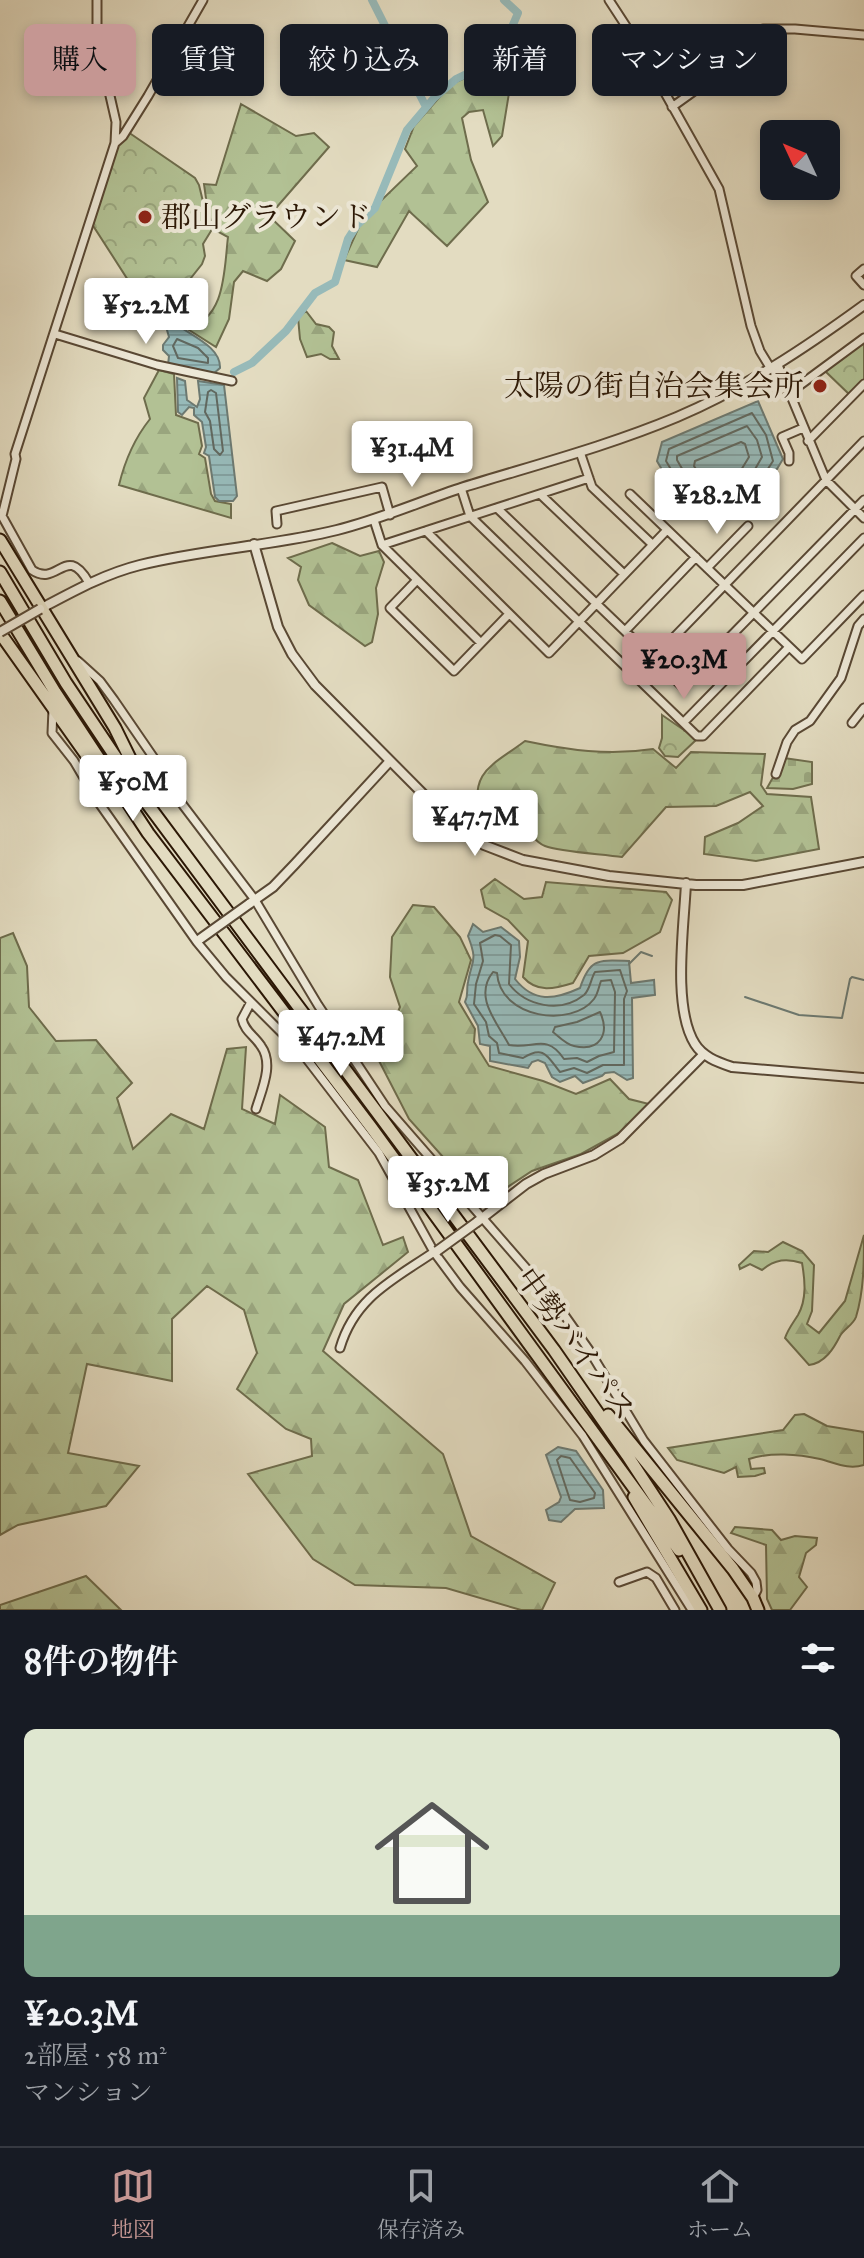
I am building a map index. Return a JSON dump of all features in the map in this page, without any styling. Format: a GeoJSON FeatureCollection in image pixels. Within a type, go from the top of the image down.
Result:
{"type":"FeatureCollection","features":[{"type":"Feature","properties":{"kind":"highway"},"geometry":{"type":"LineString","coordinates":[[0,540],[115,728],[165,827]]}},
{"type":"Feature","properties":{"kind":"highway","name":"中勢バイパス"},"geometry":{"type":"LineString","coordinates":[[0,572],[66,683],[165,827],[554,1350],[669,1519],[718,1606]]}},
{"type":"Feature","properties":{"kind":"highway","name":"中勢バイパス"},"geometry":{"type":"LineString","coordinates":[[0,601],[55,692],[148,833],[371,1127],[718,1606]]}},
{"type":"Feature","properties":{"kind":"highway"},"geometry":{"type":"LineString","coordinates":[[0,632],[115,795],[148,833]]}},
{"type":"Feature","properties":{"kind":"highway"},"geometry":{"type":"LineString","coordinates":[[554,1350],[670,1490],[756,1604]]}},
{"type":"Feature","properties":{"kind":"highway"},"geometry":{"type":"LineString","coordinates":[[590,1427],[701,1610]]}},
{"type":"Feature","properties":{"kind":"street"},"geometry":{"type":"LineString","coordinates":[[89,583],[81,569],[73,565],[64,565],[48,575],[32,570],[2,516],[2,504],[15,454],[115,143],[116,122],[97,39],[97,0]]}},
{"type":"Feature","properties":{"kind":"street"},"geometry":{"type":"LineString","coordinates":[[115,143],[123,136],[203,0]]}},
{"type":"Feature","properties":{"kind":"street"},"geometry":{"type":"LineString","coordinates":[[609,0],[637,43],[719,189],[751,326],[760,351],[774,367],[788,394],[826,480],[864,518]]}},
{"type":"Feature","properties":{"kind":"street"},"geometry":{"type":"LineString","coordinates":[[672,107],[711,79],[751,36],[763,29],[864,35]]}},
{"type":"Feature","properties":{"kind":"street"},"geometry":{"type":"LineString","coordinates":[[864,269],[856,276],[864,285]]}},
{"type":"Feature","properties":{"kind":"street"},"geometry":{"type":"LineString","coordinates":[[0,632],[89,583],[139,565],[310,536],[374,520],[461,488],[580,452],[687,412],[774,367],[864,305]]}},
{"type":"Feature","properties":{"kind":"street"},"geometry":{"type":"LineString","coordinates":[[55,334],[157,365],[232,381]]}},
{"type":"Feature","properties":{"kind":"street"},"geometry":{"type":"LineString","coordinates":[[788,394],[864,339]]}},
{"type":"Feature","properties":{"kind":"street"},"geometry":{"type":"LineString","coordinates":[[808,441],[864,384]]}},
{"type":"Feature","properties":{"kind":"street"},"geometry":{"type":"LineString","coordinates":[[789,461],[782,437],[803,428]]}},
{"type":"Feature","properties":{"kind":"street"},"geometry":{"type":"LineString","coordinates":[[654,658],[864,441]]}},
{"type":"Feature","properties":{"kind":"street"},"geometry":{"type":"LineString","coordinates":[[580,452],[592,487],[652,544]]}},
{"type":"Feature","properties":{"kind":"street"},"geometry":{"type":"LineString","coordinates":[[382,545],[589,478]]}},
{"type":"Feature","properties":{"kind":"street"},"geometry":{"type":"LineString","coordinates":[[277,524],[276,511],[382,487],[390,515]]}},
{"type":"Feature","properties":{"kind":"street"},"geometry":{"type":"LineString","coordinates":[[461,488],[470,516],[697,736],[703,736],[789,647]]}},
{"type":"Feature","properties":{"kind":"street"},"geometry":{"type":"LineString","coordinates":[[540,494],[624,574]]}},
{"type":"Feature","properties":{"kind":"street"},"geometry":{"type":"LineString","coordinates":[[630,494],[802,659],[864,595]]}},
{"type":"Feature","properties":{"kind":"street"},"geometry":{"type":"LineString","coordinates":[[497,508],[682,686],[864,500]]}},
{"type":"Feature","properties":{"kind":"street"},"geometry":{"type":"LineString","coordinates":[[374,520],[382,545],[481,643]]}},
{"type":"Feature","properties":{"kind":"street"},"geometry":{"type":"LineString","coordinates":[[707,568],[748,526]]}},
{"type":"Feature","properties":{"kind":"street"},"geometry":{"type":"LineString","coordinates":[[426,531],[549,653],[667,530]]}},
{"type":"Feature","properties":{"kind":"street"},"geometry":{"type":"LineString","coordinates":[[684,722],[864,538]]}},
{"type":"Feature","properties":{"kind":"street"},"geometry":{"type":"LineString","coordinates":[[254,544],[278,627],[292,654],[315,685],[457,826],[497,851],[523,860],[609,876],[743,885],[864,862]]}},
{"type":"Feature","properties":{"kind":"street"},"geometry":{"type":"LineString","coordinates":[[625,631],[696,557]]}},
{"type":"Feature","properties":{"kind":"street"},"geometry":{"type":"LineString","coordinates":[[417,580],[390,608],[454,671],[509,614]]}},
{"type":"Feature","properties":{"kind":"street"},"geometry":{"type":"LineString","coordinates":[[776,774],[787,742],[795,730],[810,721],[841,678],[862,620]]}},
{"type":"Feature","properties":{"kind":"street"},"geometry":{"type":"LineString","coordinates":[[73,657],[100,681],[114,700],[173,792],[252,902],[385,1106],[480,1220],[553,1299],[589,1350],[644,1441],[728,1549],[751,1573],[756,1582],[756,1604]]}},
{"type":"Feature","properties":{"kind":"street"},"geometry":{"type":"LineString","coordinates":[[53,708],[52,733],[74,761],[97,800],[198,940],[251,1002],[303,1054],[379,1153],[436,1252],[575,1425],[692,1610]]}},
{"type":"Feature","properties":{"kind":"street"},"geometry":{"type":"LineString","coordinates":[[852,723],[864,708]]}},
{"type":"Feature","properties":{"kind":"street"},"geometry":{"type":"LineString","coordinates":[[198,940],[252,902],[295,864],[390,761]]}},
{"type":"Feature","properties":{"kind":"street"},"geometry":{"type":"LineString","coordinates":[[686,883],[681,1001],[688,1029],[704,1054],[723,1064],[749,1071],[863,1078]]}},
{"type":"Feature","properties":{"kind":"street"},"geometry":{"type":"LineString","coordinates":[[251,1002],[242,1019],[245,1030],[263,1048],[268,1062],[256,1109]]}},
{"type":"Feature","properties":{"kind":"street"},"geometry":{"type":"LineString","coordinates":[[340,1348],[345,1329],[377,1290],[436,1252],[535,1179],[594,1155],[620,1139],[704,1054]]}},
{"type":"Feature","properties":{"kind":"street"},"geometry":{"type":"LineString","coordinates":[[619,1582],[647,1572],[656,1578],[675,1610]]}},
{"type":"Feature","properties":{"kind":"green space"},"geometry":{"type":"Polygon","coordinates":[[[464,78],[464,96],[509,96],[502,136],[493,146],[483,110],[469,112],[462,118],[471,160],[488,202],[447,246],[409,211],[377,267],[344,260],[363,218],[417,166],[405,149],[414,126],[440,96],[448,96],[451,84],[464,78]]]}},
{"type":"Feature","properties":{"kind":"green space"},"geometry":{"type":"Polygon","coordinates":[[[241,104],[296,136],[314,133],[329,147],[269,216],[295,241],[281,269],[267,281],[243,271],[234,282],[229,319],[216,347],[186,328],[209,315],[224,278],[228,237],[215,230],[208,213],[204,184],[216,185],[241,104]]]}},
{"type":"Feature","properties":{"kind":"green space"},"geometry":{"type":"Polygon","coordinates":[[[128,132],[195,178],[206,214],[212,223],[203,244],[205,256],[202,264],[167,308],[158,301],[148,300],[128,280],[92,224],[118,146],[128,132]]]}},
{"type":"Feature","properties":{"kind":"green space"},"geometry":{"type":"Polygon","coordinates":[[[306,311],[316,324],[329,327],[334,332],[332,346],[339,359],[330,359],[321,354],[307,357],[300,339],[298,317],[306,311]]]}},
{"type":"Feature","properties":{"kind":"green space"},"geometry":{"type":"Polygon","coordinates":[[[864,340],[864,383],[851,396],[824,370],[864,340]]]}},
{"type":"Feature","properties":{"kind":"green space"},"geometry":{"type":"Polygon","coordinates":[[[159,370],[174,374],[176,415],[198,423],[202,446],[199,454],[205,458],[211,494],[215,501],[231,504],[231,518],[119,485],[131,450],[150,419],[144,398],[159,370]]]}},
{"type":"Feature","properties":{"kind":"green space"},"geometry":{"type":"Polygon","coordinates":[[[332,543],[360,556],[379,551],[384,562],[376,588],[378,614],[372,642],[365,646],[309,605],[298,580],[301,567],[288,558],[332,543]]]}},
{"type":"Feature","properties":{"kind":"green space"},"geometry":{"type":"Polygon","coordinates":[[[662,715],[697,739],[678,757],[665,756],[659,748],[662,715]]]}},
{"type":"Feature","properties":{"kind":"green space"},"geometry":{"type":"Polygon","coordinates":[[[525,741],[588,751],[653,749],[676,768],[691,752],[765,754],[761,785],[767,794],[811,797],[819,849],[756,861],[704,854],[705,837],[738,823],[763,806],[750,792],[716,806],[666,807],[622,857],[545,846],[524,829],[501,831],[479,817],[478,789],[486,771],[525,741]]]}},
{"type":"Feature","properties":{"kind":"green space"},"geometry":{"type":"Polygon","coordinates":[[[784,758],[812,762],[812,784],[793,789],[767,788],[784,758]]]}},
{"type":"Feature","properties":{"kind":"green space"},"geometry":{"type":"Polygon","coordinates":[[[495,879],[524,899],[542,897],[546,882],[666,892],[672,900],[660,932],[623,953],[589,956],[573,983],[540,988],[523,977],[528,941],[508,920],[485,907],[481,890],[495,879]]]}},
{"type":"Feature","properties":{"kind":"green space"},"geometry":{"type":"Polygon","coordinates":[[[413,905],[434,907],[460,937],[471,960],[459,1002],[475,1029],[474,1042],[489,1066],[576,1094],[610,1079],[629,1099],[649,1104],[619,1133],[581,1154],[532,1171],[488,1200],[409,1119],[378,1059],[400,1007],[390,977],[392,937],[413,905]]]}},
{"type":"Feature","properties":{"kind":"green space"},"geometry":{"type":"Polygon","coordinates":[[[13,933],[27,966],[29,1007],[56,1041],[96,1040],[132,1083],[117,1098],[133,1149],[171,1114],[204,1129],[227,1049],[246,1047],[242,1109],[275,1124],[280,1095],[325,1127],[329,1167],[358,1180],[383,1245],[403,1237],[408,1252],[344,1304],[323,1351],[443,1454],[471,1536],[555,1583],[542,1610],[521,1610],[446,1588],[355,1585],[313,1559],[248,1474],[312,1456],[311,1439],[286,1429],[237,1389],[257,1353],[244,1310],[207,1286],[172,1319],[172,1381],[87,1364],[68,1453],[139,1466],[106,1506],[18,1525],[0,1535],[0,938],[13,933]]]}},
{"type":"Feature","properties":{"kind":"green space"},"geometry":{"type":"Polygon","coordinates":[[[864,1235],[862,1287],[856,1317],[828,1354],[809,1365],[785,1338],[803,1303],[802,1263],[781,1260],[762,1270],[750,1264],[740,1269],[739,1265],[754,1251],[768,1252],[783,1242],[802,1251],[814,1265],[812,1311],[807,1324],[819,1333],[845,1301],[864,1235]]]}},
{"type":"Feature","properties":{"kind":"green space"},"geometry":{"type":"Polygon","coordinates":[[[804,1414],[827,1426],[864,1432],[864,1465],[847,1466],[793,1455],[766,1455],[749,1459],[751,1469],[764,1468],[765,1473],[738,1477],[736,1467],[724,1473],[677,1460],[668,1448],[783,1430],[795,1415],[804,1414]]]}},
{"type":"Feature","properties":{"kind":"green space"},"geometry":{"type":"Polygon","coordinates":[[[735,1527],[772,1530],[781,1540],[795,1536],[817,1538],[816,1545],[806,1553],[799,1577],[807,1587],[790,1610],[772,1610],[767,1599],[766,1545],[731,1533],[735,1527]]]}},
{"type":"Feature","properties":{"kind":"green space"},"geometry":{"type":"Polygon","coordinates":[[[86,1576],[121,1610],[0,1610],[0,1605],[86,1576]]]}},
{"type":"Feature","properties":{"kind":"water"},"geometry":{"type":"Polygon","coordinates":[[[171,320],[209,346],[219,360],[220,368],[213,374],[168,365],[169,356],[163,345],[169,337],[165,323],[171,320]]]}},
{"type":"Feature","properties":{"kind":"water"},"geometry":{"type":"Polygon","coordinates":[[[177,378],[185,381],[187,400],[197,407],[200,399],[198,381],[224,385],[237,496],[233,501],[219,501],[215,497],[209,456],[204,453],[202,422],[194,415],[194,408],[189,407],[182,415],[178,412],[177,378]]]}},
{"type":"Feature","properties":{"kind":"water"},"geometry":{"type":"Polygon","coordinates":[[[758,401],[783,459],[757,502],[690,518],[657,461],[662,442],[758,401]]]}},
{"type":"Feature","properties":{"kind":"water"},"geometry":{"type":"Polygon","coordinates":[[[473,924],[483,932],[501,927],[519,941],[520,957],[515,979],[537,996],[553,997],[580,988],[592,966],[603,961],[629,961],[631,983],[654,980],[655,995],[632,998],[633,1078],[627,1080],[614,1072],[583,1083],[575,1076],[560,1082],[552,1077],[545,1063],[538,1060],[528,1068],[490,1061],[490,1046],[480,1044],[478,1026],[465,1002],[473,960],[468,936],[473,924]]]}},
{"type":"Feature","properties":{"kind":"water"},"geometry":{"type":"Polygon","coordinates":[[[558,1447],[576,1451],[603,1490],[604,1508],[575,1509],[561,1522],[549,1520],[546,1510],[559,1502],[561,1497],[546,1455],[558,1447]]]}},
{"type":"Feature","properties":{"kind":"waterway"},"geometry":{"type":"LineString","coordinates":[[372,0],[426,107]]}},
{"type":"Feature","properties":{"kind":"waterway"},"geometry":{"type":"LineString","coordinates":[[234,372],[252,363],[286,331],[315,293],[335,282],[348,239],[357,225],[375,208],[407,130],[434,98],[456,79],[483,66],[509,34],[518,13],[504,0]]}},
{"type":"Feature","properties":{"kind":"waterway"},"geometry":{"type":"LineString","coordinates":[[629,964],[641,952],[652,956]]}},
{"type":"Feature","properties":{"kind":"waterway"},"geometry":{"type":"LineString","coordinates":[[745,997],[799,1015],[842,1018],[850,979],[864,980]]}},
{"type":"Feature","properties":{"kind":"place","name":"郡山グラウンド"},"geometry":{"type":"Point","coordinates":[145,217]}},
{"type":"Feature","properties":{"kind":"place","name":"太陽の街自治会集会所"},"geometry":{"type":"Point","coordinates":[820,386]}}]}
